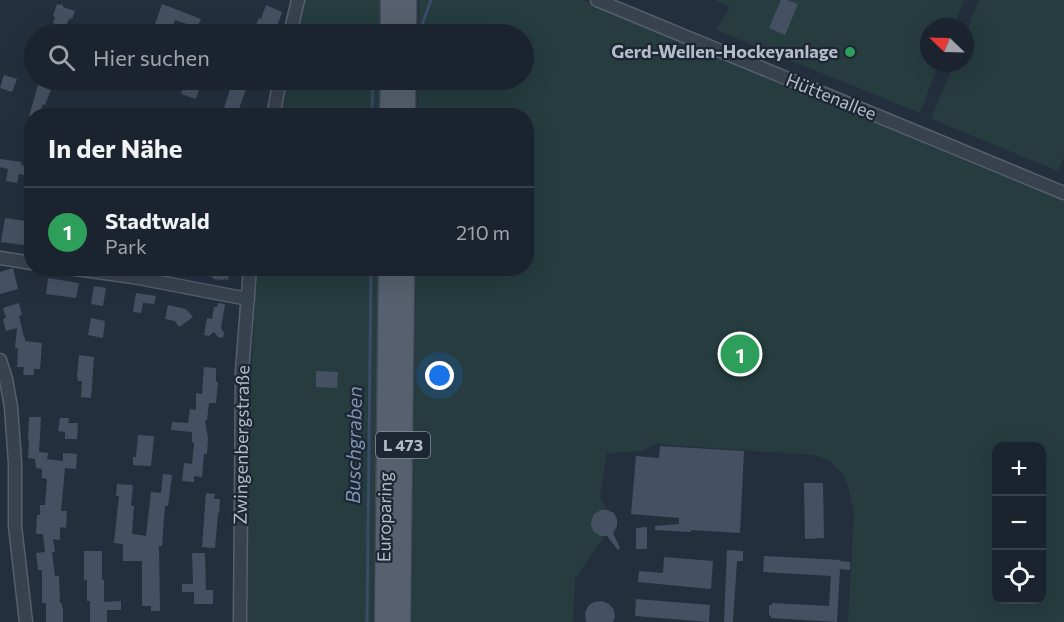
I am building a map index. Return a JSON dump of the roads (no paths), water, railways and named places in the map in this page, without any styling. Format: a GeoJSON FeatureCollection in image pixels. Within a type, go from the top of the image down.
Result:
{"type":"FeatureCollection","features":[{"type":"Feature","properties":{"kind":"main road"},"geometry":{"type":"LineString","coordinates":[[390,0],[390,24]]}},
{"type":"Feature","properties":{"kind":"main road"},"geometry":{"type":"LineString","coordinates":[[407,0],[407,24]]}},
{"type":"Feature","properties":{"kind":"main road"},"geometry":{"type":"LineString","coordinates":[[389,108],[390,90]]}},
{"type":"Feature","properties":{"kind":"main road"},"geometry":{"type":"LineString","coordinates":[[406,90],[406,108]]}},
{"type":"Feature","properties":{"kind":"main road","name":"Europaring"},"geometry":{"type":"LineString","coordinates":[[384,622],[388,276]]}},
{"type":"Feature","properties":{"kind":"main road","name":"Europaring"},"geometry":{"type":"LineString","coordinates":[[401,622],[405,276]]}},
{"type":"Feature","properties":{"kind":"street"},"geometry":{"type":"LineString","coordinates":[[292,24],[298,0]]}},
{"type":"Feature","properties":{"kind":"street","name":"Hüttenallee"},"geometry":{"type":"LineString","coordinates":[[597,0],[1064,193]]}},
{"type":"Feature","properties":{"kind":"street"},"geometry":{"type":"LineString","coordinates":[[275,108],[278,90]]}},
{"type":"Feature","properties":{"kind":"street"},"geometry":{"type":"LineString","coordinates":[[0,258],[24,262]]}},
{"type":"Feature","properties":{"kind":"street"},"geometry":{"type":"LineString","coordinates":[[120,276],[248,299]]}},
{"type":"Feature","properties":{"kind":"street","name":"Zwingenbergstraße"},"geometry":{"type":"LineString","coordinates":[[240,622],[242,371],[249,276]]}},
{"type":"Feature","properties":{"kind":"street"},"geometry":{"type":"LineString","coordinates":[[0,360],[11,407],[15,526],[26,622]]}},
{"type":"Feature","properties":{"kind":"waterway","name":"Buschgraben"},"geometry":{"type":"LineString","coordinates":[[422,24],[431,0]]}},
{"type":"Feature","properties":{"kind":"waterway","name":"Buschgraben"},"geometry":{"type":"LineString","coordinates":[[372,108],[373,90]]}},
{"type":"Feature","properties":{"kind":"waterway","name":"Buschgraben"},"geometry":{"type":"LineString","coordinates":[[367,622],[371,276]]}},
{"type":"Feature","properties":{"kind":"place","name":"Gerd-Wellen-Hockeyanlage"},"geometry":{"type":"Point","coordinates":[850,52]}},
{"type":"Feature","properties":{"kind":"place","name":"Stadtwald"},"geometry":{"type":"Point","coordinates":[740,354]}}]}
